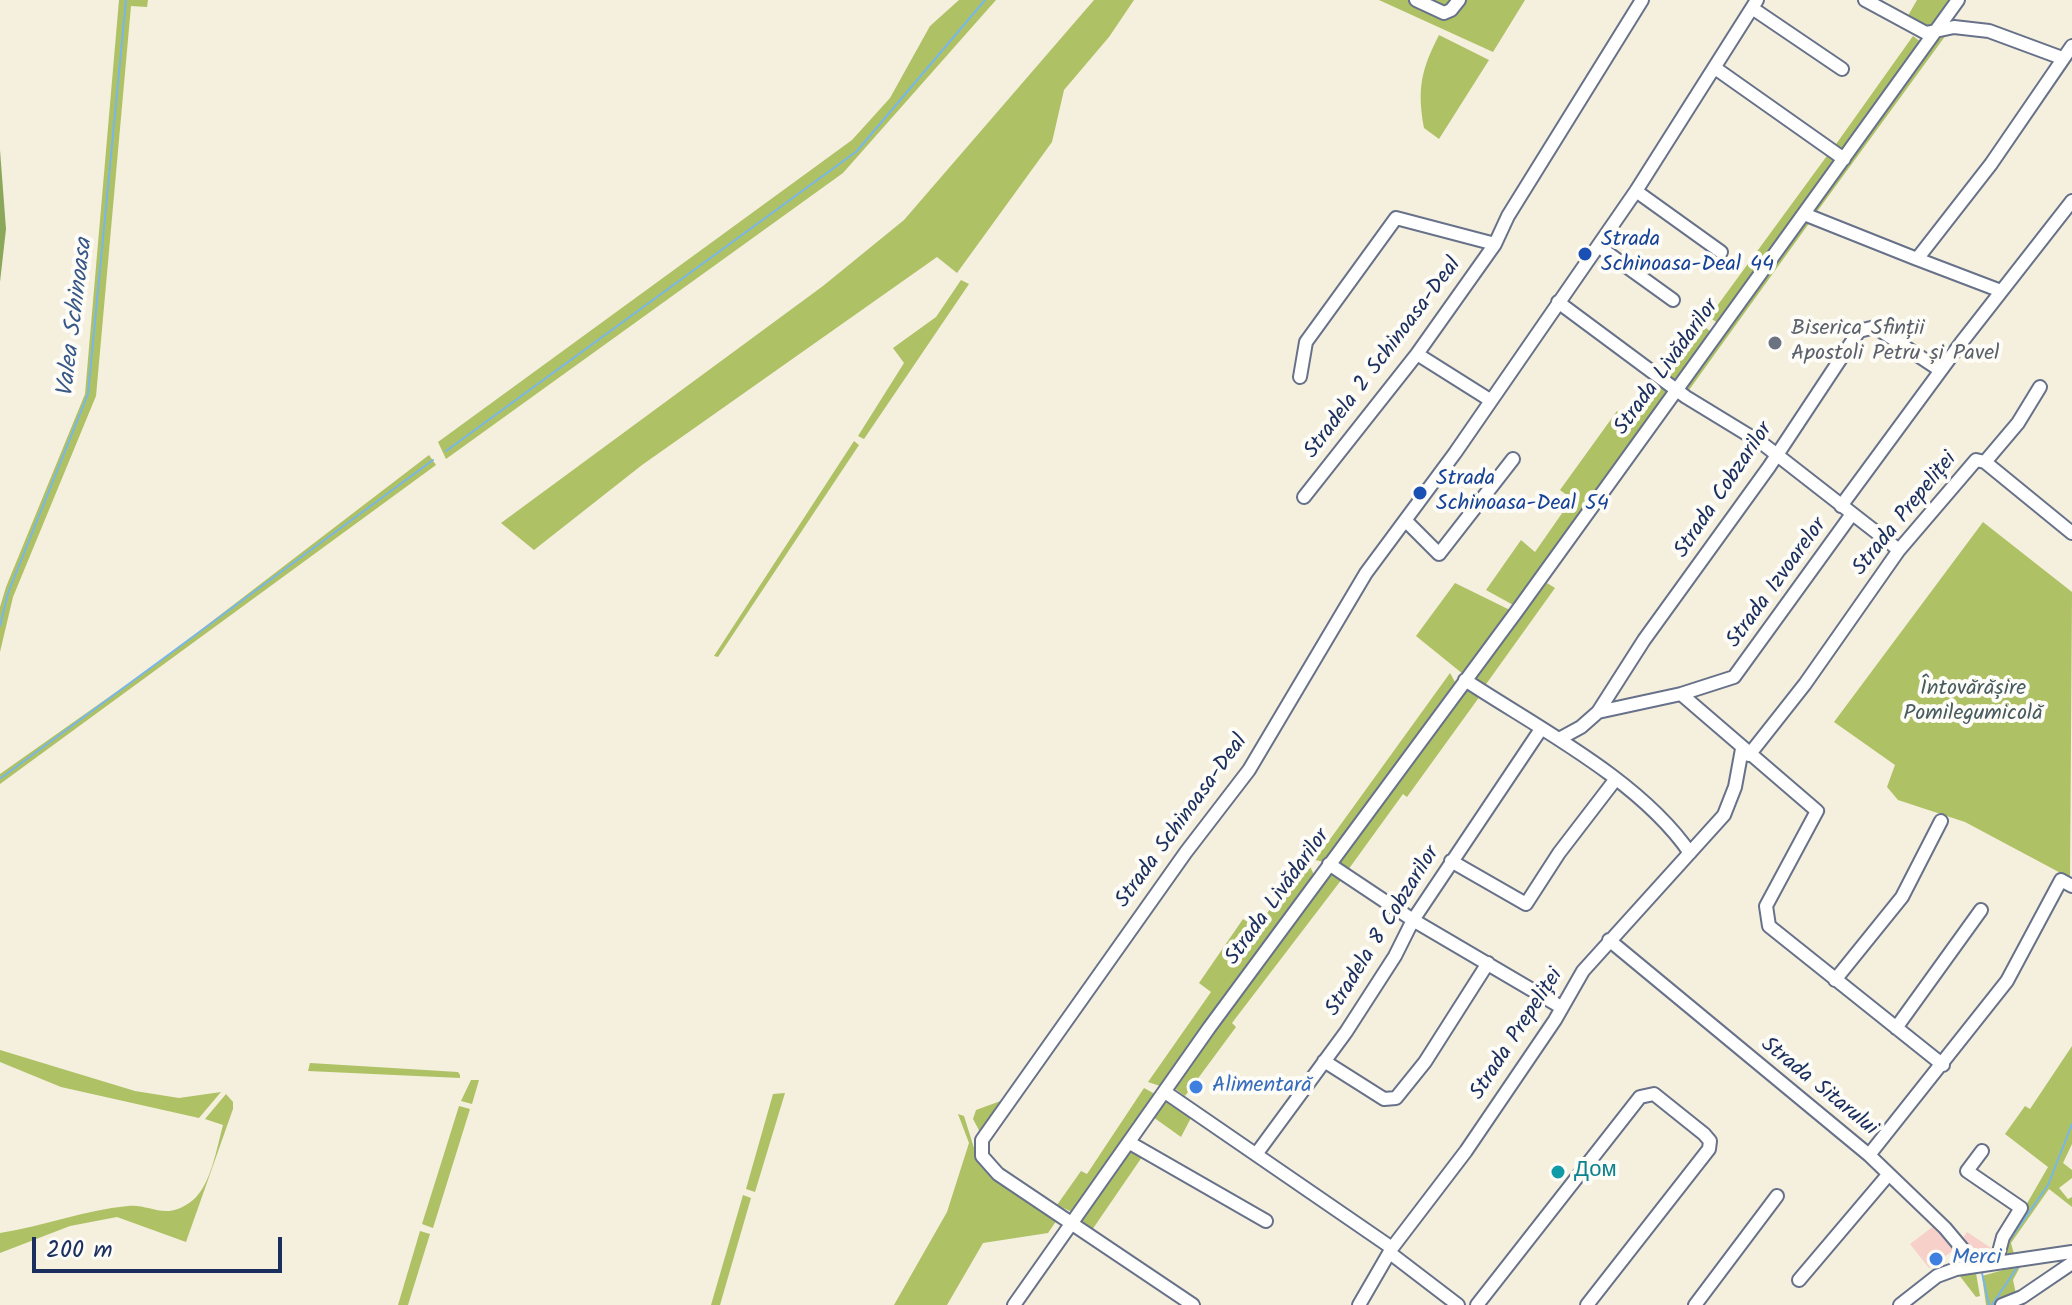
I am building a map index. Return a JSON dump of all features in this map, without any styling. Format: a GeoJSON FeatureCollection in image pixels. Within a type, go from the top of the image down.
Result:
{"type":"FeatureCollection","features":[{"type":"Feature","properties":{"kind":"street"},"geometry":{"type":"LineString","coordinates":[[1416,0],[1444,13],[1459,0]]}},
{"type":"Feature","properties":{"kind":"street","name":"Stradela 2 Schinoasa-Deal"},"geometry":{"type":"LineString","coordinates":[[1304,497],[1417,354],[1495,244],[1508,216],[1642,0]]}},
{"type":"Feature","properties":{"kind":"street"},"geometry":{"type":"LineString","coordinates":[[1865,0],[1903,23],[1933,34],[1954,27],[1989,31],[2062,58]]}},
{"type":"Feature","properties":{"kind":"street","name":"Strada Livădarilor"},"geometry":{"type":"LineString","coordinates":[[1017,1300],[1329,864],[1958,0]]}},
{"type":"Feature","properties":{"kind":"street","name":"Strada Schinoasa-Deal"},"geometry":{"type":"LineString","coordinates":[[1072,1222],[990,1168],[982,1156],[982,1140],[1186,852],[1249,770],[1366,573],[1406,521],[1636,191],[1754,4],[1842,69]]}},
{"type":"Feature","properties":{"kind":"street"},"geometry":{"type":"LineString","coordinates":[[1917,259],[1991,164],[2072,46]]}},
{"type":"Feature","properties":{"kind":"street"},"geometry":{"type":"LineString","coordinates":[[1715,68],[1844,159]]}},
{"type":"Feature","properties":{"kind":"street"},"geometry":{"type":"LineString","coordinates":[[1636,191],[1721,252]]}},
{"type":"Feature","properties":{"kind":"street","name":"Strada Izvoarelor"},"geometry":{"type":"LineString","coordinates":[[1841,506],[1940,370],[2072,201]]}},
{"type":"Feature","properties":{"kind":"street"},"geometry":{"type":"LineString","coordinates":[[1804,214],[2001,291]]}},
{"type":"Feature","properties":{"kind":"street","name":"Stradela 2 Schinoasa-Deal"},"geometry":{"type":"LineString","coordinates":[[1300,377],[1306,342],[1396,218],[1495,244]]}},
{"type":"Feature","properties":{"kind":"street"},"geometry":{"type":"LineString","coordinates":[[1598,246],[1673,300]]}},
{"type":"Feature","properties":{"kind":"street"},"geometry":{"type":"LineString","coordinates":[[1558,302],[1677,390],[1726,418],[1899,550]]}},
{"type":"Feature","properties":{"kind":"street","name":"Strada Cobzarilor"},"geometry":{"type":"LineString","coordinates":[[1559,739],[1581,727],[1598,712],[1644,640],[1769,467],[1774,455],[1863,328],[1875,327],[1940,370]]}},
{"type":"Feature","properties":{"kind":"street"},"geometry":{"type":"LineString","coordinates":[[1417,354],[1490,400]]}},
{"type":"Feature","properties":{"kind":"street","name":"Strada Prepeliței"},"geometry":{"type":"LineString","coordinates":[[1359,1305],[1391,1250],[1466,1151],[1583,971],[1724,815],[1745,752],[1805,684],[1899,550],[1976,460],[1985,462],[2018,423],[2040,387]]}},
{"type":"Feature","properties":{"kind":"street"},"geometry":{"type":"LineString","coordinates":[[1406,521],[1439,554],[1513,459]]}},
{"type":"Feature","properties":{"kind":"street"},"geometry":{"type":"LineString","coordinates":[[1985,462],[2072,533]]}},
{"type":"Feature","properties":{"kind":"street","name":"Strada Izvoarelor"},"geometry":{"type":"LineString","coordinates":[[1598,712],[1681,694],[1727,680],[1739,672],[1852,514]]}},
{"type":"Feature","properties":{"kind":"street"},"geometry":{"type":"LineString","coordinates":[[1465,680],[1559,739],[1615,780],[1674,829],[1690,853]]}},
{"type":"Feature","properties":{"kind":"street"},"geometry":{"type":"LineString","coordinates":[[1681,694],[1817,811],[1766,906],[1766,918],[1780,938],[1943,1065]]}},
{"type":"Feature","properties":{"kind":"street","name":"Stradela 8 Cobzarilor"},"geometry":{"type":"LineString","coordinates":[[1257,1153],[1395,956],[1413,920],[1541,729]]}},
{"type":"Feature","properties":{"kind":"street"},"geometry":{"type":"LineString","coordinates":[[1451,861],[1517,903],[1526,904],[1559,853],[1615,780]]}},
{"type":"Feature","properties":{"kind":"street"},"geometry":{"type":"LineString","coordinates":[[1835,980],[1902,897],[1941,821]]}},
{"type":"Feature","properties":{"kind":"street"},"geometry":{"type":"LineString","coordinates":[[1329,864],[1413,920],[1561,1007]]}},
{"type":"Feature","properties":{"kind":"street"},"geometry":{"type":"LineString","coordinates":[[1869,1155],[2007,981],[2061,880],[2072,886]]}},
{"type":"Feature","properties":{"kind":"street"},"geometry":{"type":"LineString","coordinates":[[1896,1028],[1981,910]]}},
{"type":"Feature","properties":{"kind":"street"},"geometry":{"type":"LineString","coordinates":[[1622,927],[1626,953]]}},
{"type":"Feature","properties":{"kind":"street","name":"Strada Sitarului"},"geometry":{"type":"LineString","coordinates":[[1609,940],[1869,1155],[1945,1228],[1976,1265]]}},
{"type":"Feature","properties":{"kind":"street"},"geometry":{"type":"LineString","coordinates":[[1324,1061],[1384,1099],[1396,1098],[1425,1062],[1488,963]]}},
{"type":"Feature","properties":{"kind":"street"},"geometry":{"type":"LineString","coordinates":[[1165,1092],[1257,1153],[1286,1177],[1391,1250],[1458,1305]]}},
{"type":"Feature","properties":{"kind":"street"},"geometry":{"type":"LineString","coordinates":[[1477,1305],[1646,1093],[1654,1094],[1694,1126],[1710,1145],[1587,1305]]}},
{"type":"Feature","properties":{"kind":"street"},"geometry":{"type":"LineString","coordinates":[[1130,1143],[1266,1221]]}},
{"type":"Feature","properties":{"kind":"street"},"geometry":{"type":"LineString","coordinates":[[1982,1151],[1967,1171],[2021,1208],[2003,1237],[1996,1263]]}},
{"type":"Feature","properties":{"kind":"street"},"geometry":{"type":"LineString","coordinates":[[1799,1280],[1888,1175]]}},
{"type":"Feature","properties":{"kind":"street"},"geometry":{"type":"LineString","coordinates":[[1695,1305],[1777,1196]]}},
{"type":"Feature","properties":{"kind":"street"},"geometry":{"type":"LineString","coordinates":[[1072,1222],[1193,1305]]}},
{"type":"Feature","properties":{"kind":"street"},"geometry":{"type":"LineString","coordinates":[[1900,1305],[1937,1276],[1976,1265],[2072,1252]]}},
{"type":"Feature","properties":{"kind":"street"},"geometry":{"type":"LineString","coordinates":[[2002,1305],[2022,1297],[2072,1263]]}},
{"type":"Feature","properties":{"kind":"street"},"geometry":{"type":"LineString","coordinates":[[1017,1300],[1034,1305]]}},
{"type":"Feature","properties":{"kind":"shaded area"},"geometry":{"type":"Polygon","coordinates":[[[1935,1225],[1955,1249],[1929,1268],[1910,1244],[1935,1225]]]}},
{"type":"Feature","properties":{"kind":"shaded area"},"geometry":{"type":"Polygon","coordinates":[[[1967,1232],[1994,1250],[1992,1257],[1979,1255],[1963,1238],[1967,1232]]]}},
{"type":"Feature","properties":{"kind":"green space"},"geometry":{"type":"Polygon","coordinates":[[[119,0],[148,0],[147,7],[131,6],[96,396],[13,597],[0,652],[0,607],[6,587],[85,394],[119,0]]]}},
{"type":"Feature","properties":{"kind":"green space"},"geometry":{"type":"Polygon","coordinates":[[[959,0],[996,0],[843,173],[446,459],[438,442],[852,140],[890,98],[930,26],[959,0]]]}},
{"type":"Feature","properties":{"kind":"green space"},"geometry":{"type":"Polygon","coordinates":[[[1094,0],[1134,0],[1109,37],[1064,90],[1052,142],[957,273],[937,257],[642,465],[534,550],[501,523],[823,286],[904,220],[1094,0]]]}},
{"type":"Feature","properties":{"kind":"green space"},"geometry":{"type":"Polygon","coordinates":[[[1379,0],[1525,0],[1493,52],[1379,0]]]}},
{"type":"Feature","properties":{"kind":"green space"},"geometry":{"type":"Polygon","coordinates":[[[1917,0],[1954,0],[1932,30],[1905,21],[1917,0]]]}},
{"type":"Feature","properties":{"kind":"green space"},"geometry":{"type":"Polygon","coordinates":[[[1439,35],[1489,60],[1439,139],[1424,128],[1421,91],[1424,70],[1439,35]]]}},
{"type":"Feature","properties":{"kind":"green space"},"geometry":{"type":"Polygon","coordinates":[[[1946,35],[1816,213],[1812,212],[1937,40],[1946,35]]]}},
{"type":"Feature","properties":{"kind":"green space"},"geometry":{"type":"Polygon","coordinates":[[[1913,36],[1922,43],[1843,154],[1834,147],[1913,36]]]}},
{"type":"Feature","properties":{"kind":"green space"},"geometry":{"type":"Polygon","coordinates":[[[0,150],[6,229],[0,282],[0,150]]]}},
{"type":"Feature","properties":{"kind":"green space"},"geometry":{"type":"Polygon","coordinates":[[[1829,153],[1838,160],[1719,324],[1709,317],[1829,153]]]}},
{"type":"Feature","properties":{"kind":"green space"},"geometry":{"type":"Polygon","coordinates":[[[1806,219],[1810,222],[1689,390],[1684,386],[1806,219]]]}},
{"type":"Feature","properties":{"kind":"green space"},"geometry":{"type":"Polygon","coordinates":[[[961,280],[969,284],[864,439],[858,436],[904,363],[893,348],[936,317],[961,280]]]}},
{"type":"Feature","properties":{"kind":"green space"},"geometry":{"type":"Polygon","coordinates":[[[1704,326],[1712,333],[1677,383],[1668,377],[1704,326]]]}},
{"type":"Feature","properties":{"kind":"green space"},"geometry":{"type":"Polygon","coordinates":[[[1655,378],[1672,391],[1515,606],[1486,590],[1521,540],[1535,552],[1572,499],[1560,490],[1617,411],[1627,418],[1655,378]]]}},
{"type":"Feature","properties":{"kind":"green space"},"geometry":{"type":"Polygon","coordinates":[[[854,441],[859,445],[718,657],[714,656],[854,441]]]}},
{"type":"Feature","properties":{"kind":"green space"},"geometry":{"type":"Polygon","coordinates":[[[429,455],[436,465],[0,784],[0,774],[160,661],[429,455]]]}},
{"type":"Feature","properties":{"kind":"green space","name":"Întovărășire Pomilegumicolă"},"geometry":{"type":"Polygon","coordinates":[[[1983,522],[2072,592],[2070,878],[1965,822],[1898,800],[1887,787],[1895,765],[1834,722],[1983,522]]]}},
{"type":"Feature","properties":{"kind":"green space"},"geometry":{"type":"Polygon","coordinates":[[[1455,583],[1512,611],[1463,674],[1416,636],[1455,583]]]}},
{"type":"Feature","properties":{"kind":"green space"},"geometry":{"type":"Polygon","coordinates":[[[1547,583],[1555,588],[1484,687],[1476,683],[1474,676],[1547,583]]]}},
{"type":"Feature","properties":{"kind":"green space"},"geometry":{"type":"Polygon","coordinates":[[[1450,673],[1455,682],[1325,862],[1315,860],[1450,673]]]}},
{"type":"Feature","properties":{"kind":"green space"},"geometry":{"type":"Polygon","coordinates":[[[1465,687],[1480,696],[1407,797],[1403,794],[1348,870],[1338,862],[1465,687]]]}},
{"type":"Feature","properties":{"kind":"green space"},"geometry":{"type":"Polygon","coordinates":[[[1309,864],[1314,875],[1160,1086],[1148,1082],[1211,992],[1199,983],[1243,919],[1257,928],[1281,893],[1288,896],[1309,864]]]}},
{"type":"Feature","properties":{"kind":"green space"},"geometry":{"type":"Polygon","coordinates":[[[1328,872],[1342,879],[1232,1023],[1236,1027],[1185,1096],[1174,1088],[1328,872]]]}},
{"type":"Feature","properties":{"kind":"green space"},"geometry":{"type":"Polygon","coordinates":[[[2072,1046],[2072,1144],[2063,1163],[2072,1170],[2072,1178],[2059,1188],[2068,1199],[2072,1197],[2072,1207],[2049,1189],[2011,1243],[2014,1254],[2001,1256],[2006,1240],[2048,1167],[2005,1134],[2025,1106],[2030,1109],[2072,1046]]]}},
{"type":"Feature","properties":{"kind":"green space"},"geometry":{"type":"Polygon","coordinates":[[[0,1050],[135,1091],[179,1098],[221,1092],[199,1118],[61,1087],[0,1062],[0,1050]]]}},
{"type":"Feature","properties":{"kind":"green space"},"geometry":{"type":"Polygon","coordinates":[[[310,1063],[458,1072],[460,1078],[308,1071],[310,1063]]]}},
{"type":"Feature","properties":{"kind":"green space"},"geometry":{"type":"Polygon","coordinates":[[[471,1080],[479,1080],[472,1104],[461,1101],[471,1080]]]}},
{"type":"Feature","properties":{"kind":"green space"},"geometry":{"type":"Polygon","coordinates":[[[1144,1088],[1155,1094],[1078,1209],[1072,1212],[1057,1205],[1081,1171],[1087,1174],[1144,1088]]]}},
{"type":"Feature","properties":{"kind":"green space"},"geometry":{"type":"Polygon","coordinates":[[[785,1093],[755,1192],[746,1189],[773,1094],[785,1093]]]}},
{"type":"Feature","properties":{"kind":"green space"},"geometry":{"type":"Polygon","coordinates":[[[226,1094],[233,1102],[233,1109],[186,1242],[117,1217],[70,1226],[0,1253],[0,1233],[112,1208],[137,1206],[175,1210],[193,1200],[209,1175],[223,1125],[205,1119],[226,1094]]]}},
{"type":"Feature","properties":{"kind":"green space"},"geometry":{"type":"Polygon","coordinates":[[[1166,1097],[1193,1114],[1181,1137],[1153,1117],[1166,1097]]]}},
{"type":"Feature","properties":{"kind":"green space"},"geometry":{"type":"Polygon","coordinates":[[[1006,1099],[981,1134],[973,1119],[976,1110],[1006,1099]]]}},
{"type":"Feature","properties":{"kind":"green space"},"geometry":{"type":"Polygon","coordinates":[[[459,1106],[470,1109],[433,1228],[422,1224],[459,1106]]]}},
{"type":"Feature","properties":{"kind":"green space"},"geometry":{"type":"Polygon","coordinates":[[[958,1114],[964,1116],[979,1164],[991,1177],[1059,1217],[1048,1233],[983,1243],[947,1305],[894,1305],[947,1212],[969,1143],[958,1114]]]}},
{"type":"Feature","properties":{"kind":"green space"},"geometry":{"type":"Polygon","coordinates":[[[1130,1149],[1142,1157],[1092,1230],[1077,1222],[1130,1149]]]}},
{"type":"Feature","properties":{"kind":"green space"},"geometry":{"type":"Polygon","coordinates":[[[743,1195],[751,1198],[720,1305],[711,1305],[743,1195]]]}},
{"type":"Feature","properties":{"kind":"green space"},"geometry":{"type":"Polygon","coordinates":[[[420,1231],[430,1234],[408,1305],[398,1305],[420,1231]]]}},
{"type":"Feature","properties":{"kind":"green space"},"geometry":{"type":"Polygon","coordinates":[[[2021,1265],[2013,1280],[2016,1294],[1999,1305],[1986,1305],[1982,1276],[2021,1265]]]}},
{"type":"Feature","properties":{"kind":"green space"},"geometry":{"type":"Polygon","coordinates":[[[1976,1273],[1980,1296],[1976,1297],[1959,1275],[1976,1273]]]}},
{"type":"Feature","properties":{"kind":"waterway","name":"Valea Schinoasa"},"geometry":{"type":"LineString","coordinates":[[0,626],[8,593],[88,394],[126,0]]}},
{"type":"Feature","properties":{"kind":"waterway"},"geometry":{"type":"LineString","coordinates":[[446,451],[857,151],[985,0]]}},
{"type":"Feature","properties":{"kind":"waterway"},"geometry":{"type":"LineString","coordinates":[[1,778],[433,460]]}},
{"type":"Feature","properties":{"kind":"waterway"},"geometry":{"type":"LineString","coordinates":[[2009,1241],[2048,1185],[2072,1124]]}},
{"type":"Feature","properties":{"kind":"waterway"},"geometry":{"type":"LineString","coordinates":[[1992,1305],[2018,1266]]}},
{"type":"Feature","properties":{"kind":"waterway"},"geometry":{"type":"LineString","coordinates":[[1982,1273],[1989,1305]]}},
{"type":"Feature","properties":{"kind":"place","name":"Strada Schinoasa-Deal 44"},"geometry":{"type":"Point","coordinates":[1585,254]}},
{"type":"Feature","properties":{"kind":"place","name":"Biserica Sfinții Apostoli Petru și Pavel"},"geometry":{"type":"Point","coordinates":[1775,343]}},
{"type":"Feature","properties":{"kind":"place","name":"Strada Schinoasa-Deal 54"},"geometry":{"type":"Point","coordinates":[1420,493]}},
{"type":"Feature","properties":{"kind":"place","name":"Alimentară"},"geometry":{"type":"Point","coordinates":[1196,1087]}},
{"type":"Feature","properties":{"kind":"place","name":"Дом"},"geometry":{"type":"Point","coordinates":[1558,1172]}},
{"type":"Feature","properties":{"kind":"place","name":"Merci"},"geometry":{"type":"Point","coordinates":[1936,1259]}}]}
